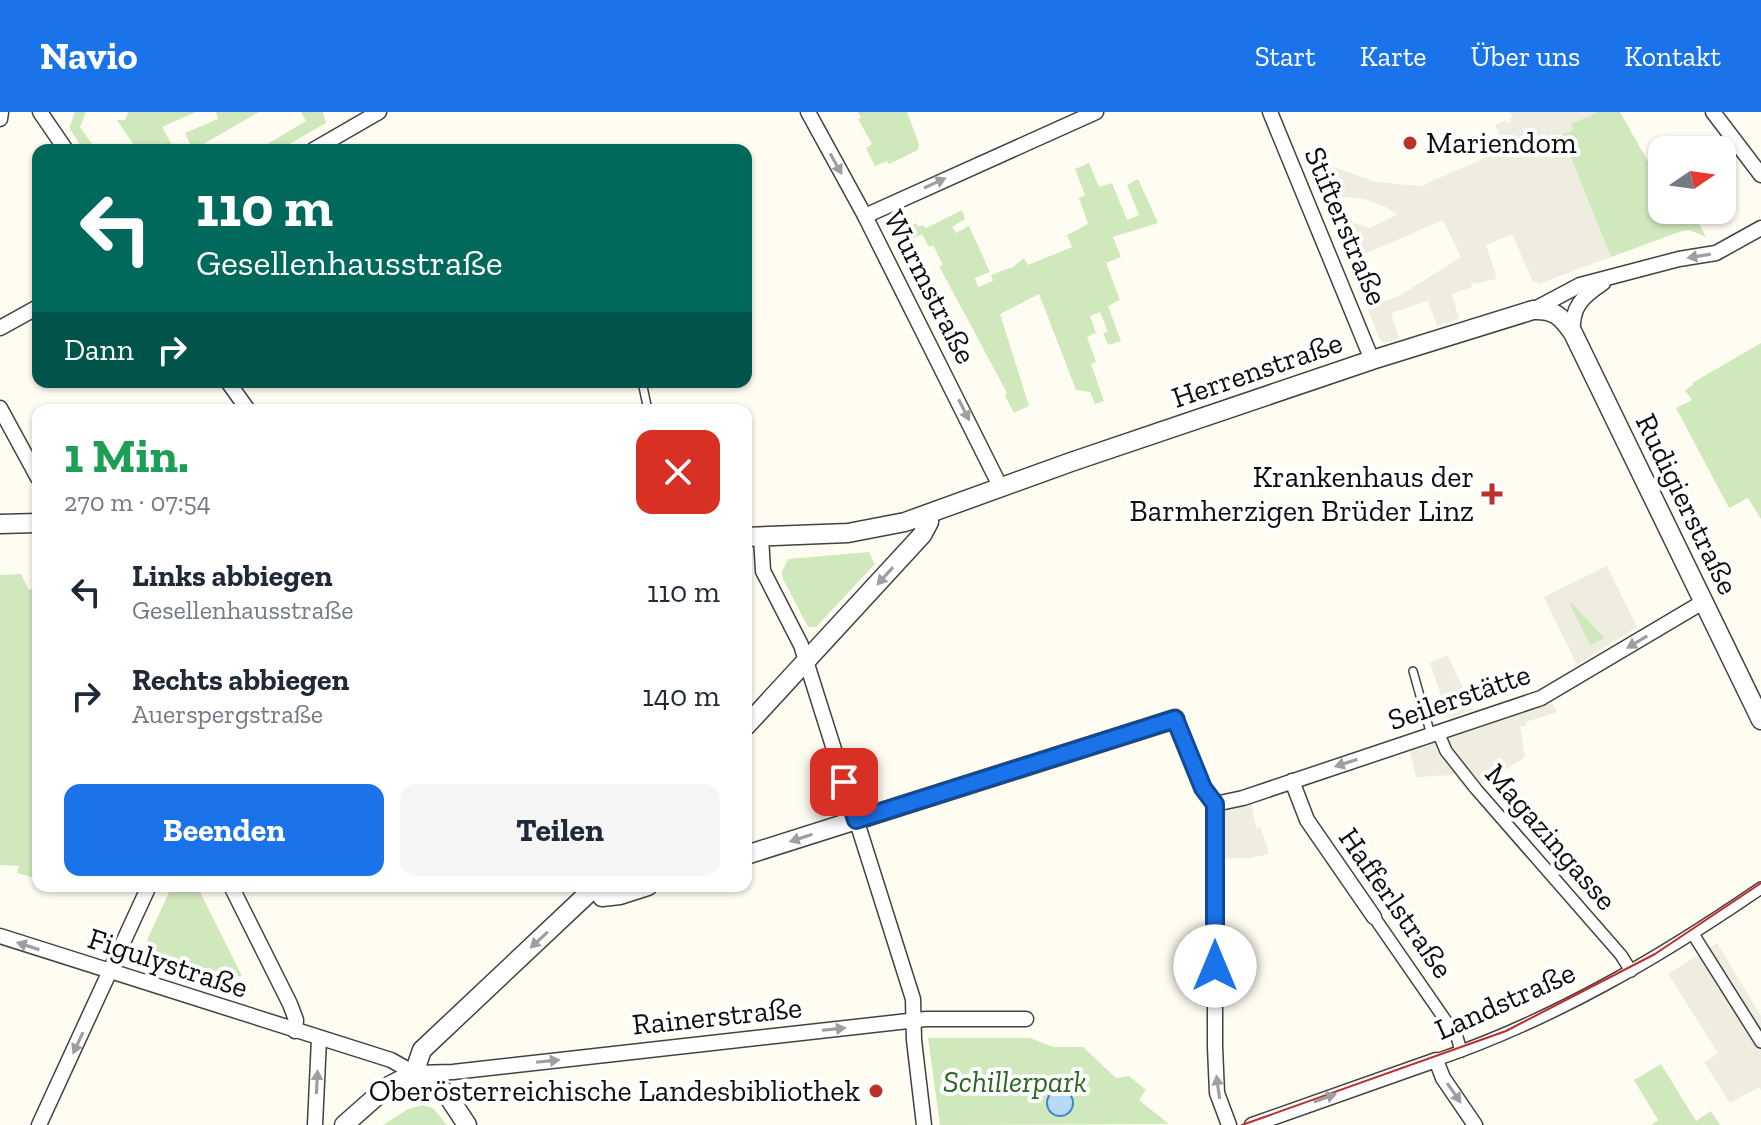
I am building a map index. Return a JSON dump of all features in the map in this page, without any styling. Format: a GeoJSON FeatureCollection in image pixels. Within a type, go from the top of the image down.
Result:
{"type":"FeatureCollection","features":[{"type":"Feature","properties":{"kind":"street"},"geometry":{"type":"LineString","coordinates":[[0,119],[1,112]]}},
{"type":"Feature","properties":{"kind":"street"},"geometry":{"type":"LineString","coordinates":[[40,112],[62,144]]}},
{"type":"Feature","properties":{"kind":"street"},"geometry":{"type":"LineString","coordinates":[[323,144],[379,112]]}},
{"type":"Feature","properties":{"kind":"street","name":"Wurmstraße"},"geometry":{"type":"LineString","coordinates":[[808,112],[865,216],[1001,488]]}},
{"type":"Feature","properties":{"kind":"street"},"geometry":{"type":"LineString","coordinates":[[865,216],[1096,112]]}},
{"type":"Feature","properties":{"kind":"street","name":"Stifterstraße"},"geometry":{"type":"LineString","coordinates":[[1270,112],[1372,360]]}},
{"type":"Feature","properties":{"kind":"street"},"geometry":{"type":"LineString","coordinates":[[1713,112],[1761,175]]}},
{"type":"Feature","properties":{"kind":"street","name":"Herrenstraße"},"geometry":{"type":"LineString","coordinates":[[1533,310],[1569,289],[1679,259],[1716,253],[1761,228]]}},
{"type":"Feature","properties":{"kind":"street","name":"Herrenstraße"},"geometry":{"type":"LineString","coordinates":[[1573,333],[1572,318],[1578,301],[1614,276]]}},
{"type":"Feature","properties":{"kind":"street","name":"Herrenstraße"},"geometry":{"type":"LineString","coordinates":[[753,537],[848,533],[880,528],[1372,360],[1533,310],[1546,309],[1558,314]]}},
{"type":"Feature","properties":{"kind":"street"},"geometry":{"type":"LineString","coordinates":[[0,328],[32,310]]}},
{"type":"Feature","properties":{"kind":"street","name":"Rudigierstraße"},"geometry":{"type":"LineString","coordinates":[[1558,314],[1573,333],[1761,720]]}},
{"type":"Feature","properties":{"kind":"street"},"geometry":{"type":"LineString","coordinates":[[0,408],[32,467]]}},
{"type":"Feature","properties":{"kind":"street"},"geometry":{"type":"LineString","coordinates":[[752,720],[922,535],[929,522],[928,514]]}},
{"type":"Feature","properties":{"kind":"street"},"geometry":{"type":"LineString","coordinates":[[0,524],[32,523]]}},
{"type":"Feature","properties":{"kind":"street"},"geometry":{"type":"LineString","coordinates":[[753,537],[763,571],[807,661],[913,999],[924,1125]]}},
{"type":"Feature","properties":{"kind":"street","name":"Seilerstätte"},"geometry":{"type":"LineString","coordinates":[[1215,804],[1553,693],[1703,602]]}},
{"type":"Feature","properties":{"kind":"street"},"geometry":{"type":"LineString","coordinates":[[752,853],[1175,719],[1203,788],[1215,804],[1217,1093],[1229,1125]]}},
{"type":"Feature","properties":{"kind":"street","name":"Magazingasse"},"geometry":{"type":"LineString","coordinates":[[1434,734],[1476,789],[1621,955],[1631,971]]}},
{"type":"Feature","properties":{"kind":"street","name":"Hafferlstraße"},"geometry":{"type":"LineString","coordinates":[[1292,781],[1307,820],[1457,1037],[1461,1051]]}},
{"type":"Feature","properties":{"kind":"street","name":"Landstraße"},"geometry":{"type":"LineString","coordinates":[[1252,1125],[1508,1033],[1631,971],[1761,888]]}},
{"type":"Feature","properties":{"kind":"street"},"geometry":{"type":"LineString","coordinates":[[39,1125],[146,892]]}},
{"type":"Feature","properties":{"kind":"street"},"geometry":{"type":"LineString","coordinates":[[234,892],[290,1004],[296,1020],[295,1031]]}},
{"type":"Feature","properties":{"kind":"street"},"geometry":{"type":"LineString","coordinates":[[344,1125],[387,1087],[414,1073],[422,1050],[591,892]]}},
{"type":"Feature","properties":{"kind":"street"},"geometry":{"type":"LineString","coordinates":[[604,892],[620,895],[629,892]]}},
{"type":"Feature","properties":{"kind":"street"},"geometry":{"type":"LineString","coordinates":[[1693,934],[1761,1042]]}},
{"type":"Feature","properties":{"kind":"street","name":"Figulystraße"},"geometry":{"type":"LineString","coordinates":[[0,936],[391,1060],[414,1073]]}},
{"type":"Feature","properties":{"kind":"street","name":"Rainerstraße"},"geometry":{"type":"LineString","coordinates":[[414,1073],[468,1070],[913,1020],[1026,1019]]}},
{"type":"Feature","properties":{"kind":"street"},"geometry":{"type":"LineString","coordinates":[[315,1125],[319,1039]]}},
{"type":"Feature","properties":{"kind":"street"},"geometry":{"type":"LineString","coordinates":[[1436,1060],[1443,1078],[1475,1125]]}},
{"type":"Feature","properties":{"kind":"street"},"geometry":{"type":"LineString","coordinates":[[414,1073],[446,1093],[467,1125]]}},
{"type":"Feature","properties":{"kind":"lane"},"geometry":{"type":"LineString","coordinates":[[1413,671],[1434,734]]}},
{"type":"Feature","properties":{"kind":"green space"},"geometry":{"type":"Polygon","coordinates":[[[75,112],[86,112],[80,127],[92,144],[80,144],[69,128],[75,112]]]}},
{"type":"Feature","properties":{"kind":"green space"},"geometry":{"type":"Polygon","coordinates":[[[128,112],[196,112],[162,127],[171,144],[133,144],[117,120],[125,120],[128,112]]]}},
{"type":"Feature","properties":{"kind":"green space"},"geometry":{"type":"Polygon","coordinates":[[[216,112],[259,112],[203,144],[190,144],[185,133],[218,119],[216,112]]]}},
{"type":"Feature","properties":{"kind":"green space"},"geometry":{"type":"Polygon","coordinates":[[[301,112],[323,112],[326,123],[289,144],[267,144],[306,121],[301,112]]]}},
{"type":"Feature","properties":{"kind":"green space"},"geometry":{"type":"Polygon","coordinates":[[[858,112],[907,112],[919,144],[918,150],[889,164],[887,161],[875,166],[866,148],[872,144],[858,119],[861,118],[858,112]]]}},
{"type":"Feature","properties":{"kind":"green space"},"geometry":{"type":"Polygon","coordinates":[[[1598,112],[1620,112],[1648,162],[1648,224],[1699,224],[1706,237],[1689,230],[1682,231],[1611,257],[1561,135],[1572,130],[1570,124],[1598,112]]]}},
{"type":"Feature","properties":{"kind":"green space"},"geometry":{"type":"Polygon","coordinates":[[[1089,163],[1099,187],[1112,183],[1127,220],[1139,215],[1127,185],[1138,179],[1158,223],[1113,237],[1121,257],[1106,263],[1120,300],[1108,306],[1121,341],[1108,345],[1103,333],[1108,332],[1100,312],[1090,316],[1096,333],[1087,337],[1096,362],[1091,364],[1104,401],[1095,404],[1090,392],[1076,390],[1039,294],[1000,314],[1029,406],[1014,413],[1005,396],[1007,393],[939,266],[943,265],[933,245],[929,247],[922,234],[908,242],[902,230],[916,223],[918,227],[923,225],[926,228],[962,210],[965,219],[952,227],[956,233],[969,226],[990,272],[975,278],[978,287],[993,281],[991,275],[1013,267],[1024,258],[1028,265],[1072,247],[1067,235],[1088,224],[1079,198],[1085,195],[1075,169],[1089,163]]]}},
{"type":"Feature","properties":{"kind":"green space"},"geometry":{"type":"Polygon","coordinates":[[[1761,343],[1761,519],[1748,498],[1729,508],[1676,408],[1692,400],[1685,390],[1692,383],[1761,343]]]}},
{"type":"Feature","properties":{"kind":"green space"},"geometry":{"type":"Polygon","coordinates":[[[869,552],[875,564],[816,627],[808,627],[783,579],[782,572],[788,559],[869,552]]]}},
{"type":"Feature","properties":{"kind":"green space"},"geometry":{"type":"Polygon","coordinates":[[[21,574],[29,590],[32,589],[32,877],[17,873],[19,866],[0,865],[0,575],[21,574]]]}},
{"type":"Feature","properties":{"kind":"green space"},"geometry":{"type":"Polygon","coordinates":[[[1571,602],[1605,638],[1590,646],[1571,602]]]}},
{"type":"Feature","properties":{"kind":"green space"},"geometry":{"type":"Polygon","coordinates":[[[169,892],[200,892],[242,976],[215,973],[169,956],[165,969],[147,958],[147,940],[169,892]]]}},
{"type":"Feature","properties":{"kind":"green space","name":"Schillerpark"},"geometry":{"type":"Polygon","coordinates":[[[928,1038],[1030,1038],[1053,1047],[1083,1047],[1116,1078],[1129,1076],[1146,1090],[1139,1100],[1169,1124],[940,1125],[928,1038]]]}},
{"type":"Feature","properties":{"kind":"green space"},"geometry":{"type":"Polygon","coordinates":[[[1661,1064],[1696,1121],[1711,1111],[1720,1125],[1651,1125],[1658,1120],[1634,1080],[1661,1064]]]}},
{"type":"Feature","properties":{"kind":"green space"},"geometry":{"type":"Polygon","coordinates":[[[423,1105],[433,1108],[447,1125],[383,1125],[408,1109],[423,1105]]]}},
{"type":"Feature","properties":{"kind":"shaded area"},"geometry":{"type":"Polygon","coordinates":[[[1508,112],[1598,112],[1571,124],[1573,130],[1562,135],[1611,257],[1538,284],[1537,281],[1533,282],[1512,234],[1486,245],[1497,279],[1471,284],[1472,287],[1452,294],[1459,319],[1437,326],[1428,301],[1391,313],[1399,338],[1384,343],[1367,307],[1399,296],[1461,257],[1443,220],[1355,258],[1340,223],[1370,228],[1397,215],[1367,200],[1349,197],[1329,199],[1312,159],[1376,182],[1421,186],[1503,150],[1502,142],[1506,139],[1501,138],[1495,125],[1506,120],[1511,122],[1513,115],[1508,112]]]}},
{"type":"Feature","properties":{"kind":"shaded area"},"geometry":{"type":"Polygon","coordinates":[[[1607,566],[1637,627],[1577,665],[1544,597],[1607,566]],[[1571,602],[1569,603],[1590,645],[1605,637],[1571,602]]]}},
{"type":"Feature","properties":{"kind":"shaded area"},"geometry":{"type":"Polygon","coordinates":[[[1447,655],[1474,710],[1443,719],[1439,712],[1443,710],[1440,692],[1430,663],[1447,655]]]}},
{"type":"Feature","properties":{"kind":"shaded area"},"geometry":{"type":"Polygon","coordinates":[[[1552,703],[1557,712],[1520,727],[1525,757],[1469,793],[1454,775],[1416,777],[1409,748],[1552,703]]]}},
{"type":"Feature","properties":{"kind":"shaded area"},"geometry":{"type":"Polygon","coordinates":[[[1251,801],[1256,828],[1261,827],[1269,854],[1223,859],[1224,811],[1251,801]]]}},
{"type":"Feature","properties":{"kind":"shaded area"},"geometry":{"type":"Polygon","coordinates":[[[1717,943],[1761,1016],[1761,1090],[1759,1087],[1730,1103],[1704,1062],[1718,1053],[1668,974],[1717,943]]]}},
{"type":"Feature","properties":{"kind":"water"},"geometry":{"type":"Polygon","coordinates":[[[1060,1090],[1069,1094],[1073,1103],[1069,1112],[1060,1116],[1051,1112],[1047,1103],[1051,1094],[1060,1090]]]}},
{"type":"Feature","properties":{"kind":"tram line"},"geometry":{"type":"LineString","coordinates":[[1242,1125],[1506,1031],[1655,954],[1761,883]]}},
{"type":"Feature","properties":{"kind":"place","name":"Mariendom"},"geometry":{"type":"Point","coordinates":[1410,143]}},
{"type":"Feature","properties":{"kind":"place","name":"Krankenhaus der Barmherzigen Brüder Linz"},"geometry":{"type":"Point","coordinates":[1492,494]}},
{"type":"Feature","properties":{"kind":"place","name":"Oberösterreichische Landesbibliothek"},"geometry":{"type":"Point","coordinates":[876,1091]}},
{"type":"Feature","properties":{"kind":"route"},"geometry":{"type":"LineString","coordinates":[[844,782],[856,820],[1175,719],[1203,788],[1215,804],[1215,966]]}}]}
